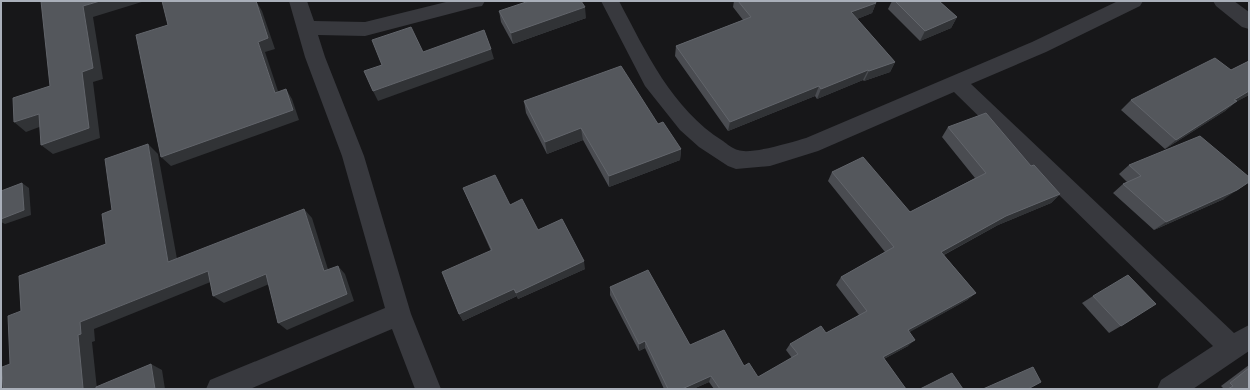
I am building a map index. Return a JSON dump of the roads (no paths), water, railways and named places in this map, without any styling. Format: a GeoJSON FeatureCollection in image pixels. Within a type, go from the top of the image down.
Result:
{"type":"FeatureCollection","features":[{"type":"Feature","properties":{"kind":"street"},"geometry":{"type":"LineString","coordinates":[[298,1],[315,57],[353,156],[399,314],[428,389]]}},
{"type":"Feature","properties":{"kind":"street"},"geometry":{"type":"LineString","coordinates":[[307,28],[365,29],[476,1]]}},
{"type":"Feature","properties":{"kind":"street"},"geometry":{"type":"LineString","coordinates":[[610,1],[652,81],[687,124],[706,141],[736,160],[770,157],[806,147],[1039,47],[1134,1]]}},
{"type":"Feature","properties":{"kind":"street"},"geometry":{"type":"LineString","coordinates":[[1222,1],[1249,22]]}},
{"type":"Feature","properties":{"kind":"street"},"geometry":{"type":"LineString","coordinates":[[956,82],[1240,342],[1170,389]]}},
{"type":"Feature","properties":{"kind":"street"},"geometry":{"type":"LineString","coordinates":[[219,389],[399,314]]}}]}
